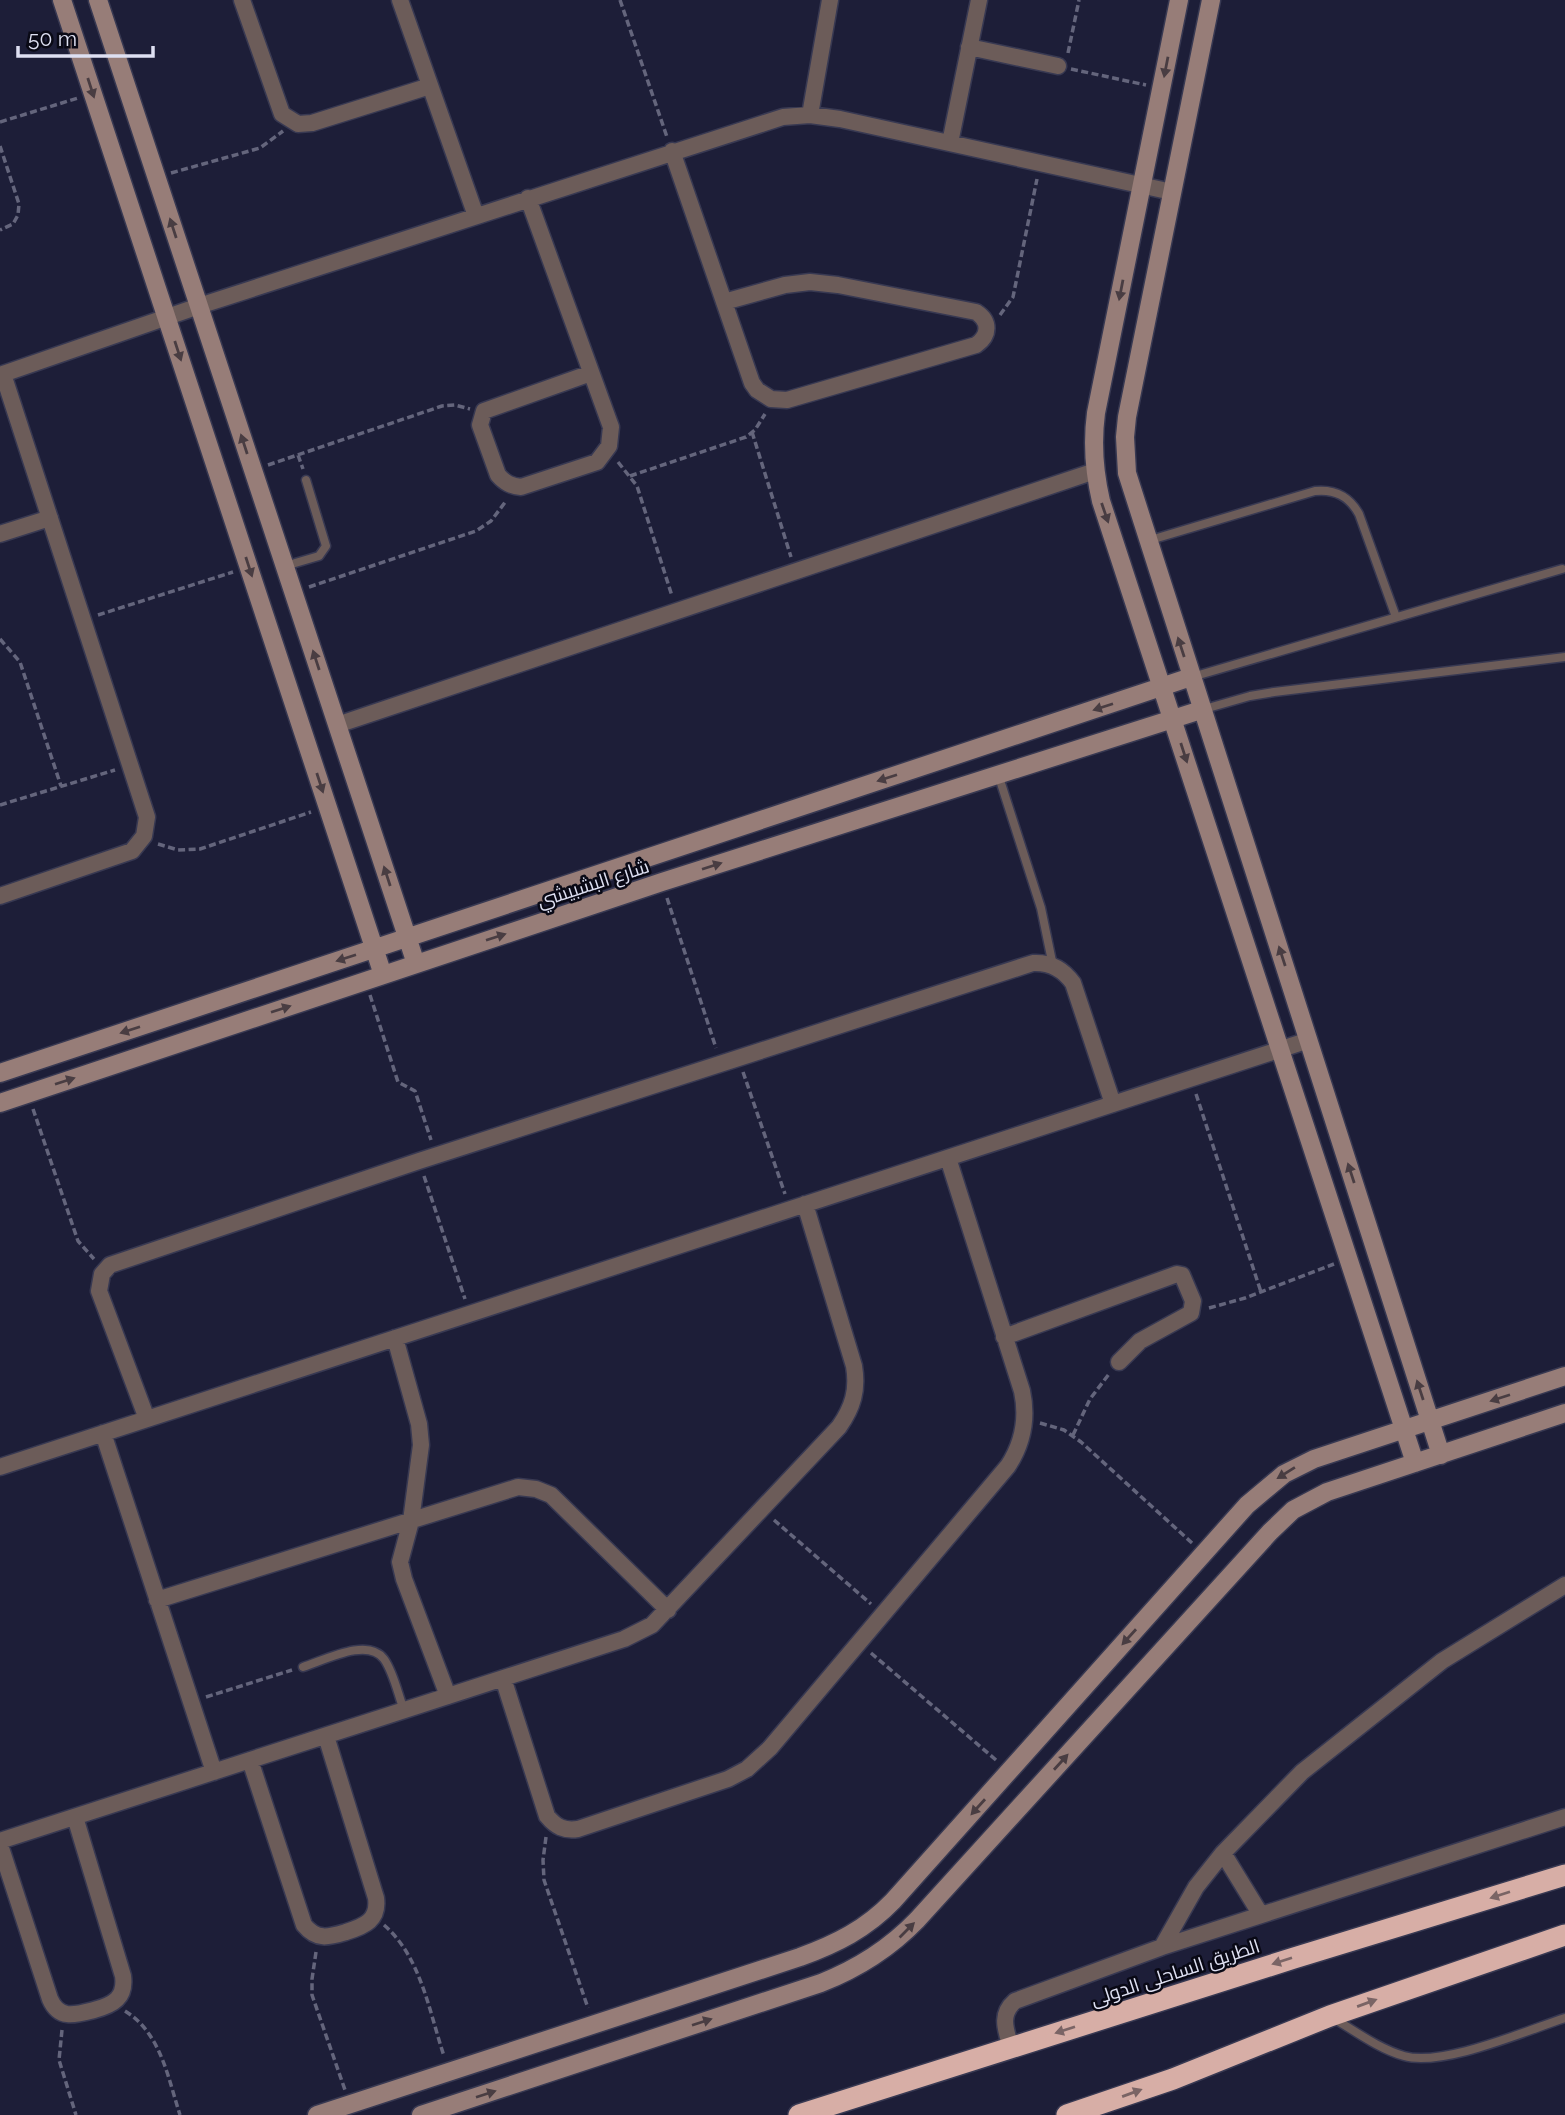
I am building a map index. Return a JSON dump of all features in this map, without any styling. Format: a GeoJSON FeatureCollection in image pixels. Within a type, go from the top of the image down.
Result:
{"type":"FeatureCollection","features":[{"type":"Feature","properties":{"kind":"highway","name":"الطريق الساحلى الدولى"},"geometry":{"type":"LineString","coordinates":[[799,2115],[842,2109],[1011,2048],[1565,1875]]}},
{"type":"Feature","properties":{"kind":"highway"},"geometry":{"type":"LineString","coordinates":[[1067,2115],[1173,2079],[1330,2016],[1565,1935]]}},
{"type":"Feature","properties":{"kind":"street"},"geometry":{"type":"LineString","coordinates":[[62,0],[383,975]]}},
{"type":"Feature","properties":{"kind":"street"},"geometry":{"type":"LineString","coordinates":[[99,0],[416,964]]}},
{"type":"Feature","properties":{"kind":"street"},"geometry":{"type":"LineString","coordinates":[[242,0],[282,114],[289,120],[298,124],[312,123],[430,86]]}},
{"type":"Feature","properties":{"kind":"street"},"geometry":{"type":"LineString","coordinates":[[400,0],[476,216]]}},
{"type":"Feature","properties":{"kind":"street"},"geometry":{"type":"LineString","coordinates":[[810,115],[830,0]]}},
{"type":"Feature","properties":{"kind":"street"},"geometry":{"type":"LineString","coordinates":[[950,143],[979,0]]}},
{"type":"Feature","properties":{"kind":"street"},"geometry":{"type":"LineString","coordinates":[[1179,0],[1096,413],[1093,451],[1095,471],[1101,501],[1415,1463]]}},
{"type":"Feature","properties":{"kind":"street"},"geometry":{"type":"LineString","coordinates":[[1211,0],[1125,437],[1130,489],[1441,1455]]}},
{"type":"Feature","properties":{"kind":"street"},"geometry":{"type":"LineString","coordinates":[[969,47],[1061,67]]}},
{"type":"Feature","properties":{"kind":"street"},"geometry":{"type":"LineString","coordinates":[[0,896],[123,856],[132,851],[144,836],[147,817],[2,374],[199,306],[770,120],[810,115],[840,119],[1172,192]]}},
{"type":"Feature","properties":{"kind":"street"},"geometry":{"type":"LineString","coordinates":[[672,151],[724,302],[752,383],[763,395],[771,399],[787,400],[976,345],[986,336],[987,324],[976,312],[824,283],[785,285],[724,302]]}},
{"type":"Feature","properties":{"kind":"street"},"geometry":{"type":"LineString","coordinates":[[528,198],[611,427],[611,440],[606,452],[597,462],[521,487],[510,485],[498,475],[481,430],[481,415],[488,408],[591,373]]}},
{"type":"Feature","properties":{"kind":"street"},"geometry":{"type":"LineString","coordinates":[[337,725],[1095,471]]}},
{"type":"Feature","properties":{"kind":"street"},"geometry":{"type":"LineString","coordinates":[[0,534],[50,518]]}},
{"type":"Feature","properties":{"kind":"street","name":"شارع البشبيشي"},"geometry":{"type":"LineString","coordinates":[[0,1073],[1191,677]]}},
{"type":"Feature","properties":{"kind":"street","name":"شارع البشبيشي"},"geometry":{"type":"LineString","coordinates":[[0,1103],[662,882],[1201,710]]}},
{"type":"Feature","properties":{"kind":"street"},"geometry":{"type":"LineString","coordinates":[[989,745],[998,774]]}},
{"type":"Feature","properties":{"kind":"street"},"geometry":{"type":"LineString","coordinates":[[147,1419],[99,1291],[102,1274],[110,1265],[419,1161],[1033,963],[1053,966],[1065,973],[1073,983],[1113,1104]]}},
{"type":"Feature","properties":{"kind":"street"},"geometry":{"type":"LineString","coordinates":[[0,1467],[1309,1040]]}},
{"type":"Feature","properties":{"kind":"street"},"geometry":{"type":"LineString","coordinates":[[503,1678],[544,1809],[552,1822],[564,1829],[578,1829],[729,1779],[747,1769],[770,1748],[1008,1466],[1020,1445],[1025,1422],[1022,1391],[948,1158]]}},
{"type":"Feature","properties":{"kind":"street"},"geometry":{"type":"LineString","coordinates":[[75,1817],[123,1976],[123,1990],[111,2005],[68,2016],[55,2008],[50,1999],[0,1843],[75,1817],[634,1636],[652,1625],[839,1427],[852,1405],[856,1392],[855,1366],[797,1207]]}},
{"type":"Feature","properties":{"kind":"street"},"geometry":{"type":"LineString","coordinates":[[1004,1336],[1177,1274],[1183,1277],[1193,1301],[1189,1316],[1140,1341],[1119,1362]]}},
{"type":"Feature","properties":{"kind":"street"},"geometry":{"type":"LineString","coordinates":[[396,1338],[419,1424],[420,1465],[411,1521],[400,1562],[448,1696]]}},
{"type":"Feature","properties":{"kind":"street"},"geometry":{"type":"LineString","coordinates":[[317,2115],[800,1957],[843,1940],[878,1916],[893,1901],[1252,1500],[1284,1474],[1314,1459],[1565,1376]]}},
{"type":"Feature","properties":{"kind":"street"},"geometry":{"type":"LineString","coordinates":[[421,2115],[821,1983],[883,1952],[917,1920],[1281,1520],[1327,1492],[1565,1413]]}},
{"type":"Feature","properties":{"kind":"street"},"geometry":{"type":"LineString","coordinates":[[103,1433],[214,1772]]}},
{"type":"Feature","properties":{"kind":"street"},"geometry":{"type":"LineString","coordinates":[[157,1600],[518,1487],[551,1495],[668,1610]]}},
{"type":"Feature","properties":{"kind":"street"},"geometry":{"type":"LineString","coordinates":[[1162,1947],[1196,1887],[1223,1853],[1302,1772],[1442,1661],[1565,1585]]}},
{"type":"Feature","properties":{"kind":"street"},"geometry":{"type":"LineString","coordinates":[[250,1760],[304,1925],[321,1937],[364,1927],[376,1912],[376,1898],[326,1736]]}},
{"type":"Feature","properties":{"kind":"street"},"geometry":{"type":"LineString","coordinates":[[1011,2048],[1004,2022],[1009,2007],[1015,2001],[1162,1947],[1565,1817]]}},
{"type":"Feature","properties":{"kind":"street"},"geometry":{"type":"LineString","coordinates":[[1223,1853],[1261,1915]]}},
{"type":"Feature","properties":{"kind":"lane"},"geometry":{"type":"LineString","coordinates":[[285,566],[319,556],[326,546],[306,480]]}},
{"type":"Feature","properties":{"kind":"lane"},"geometry":{"type":"LineString","coordinates":[[1147,541],[1315,491],[1335,492],[1350,501],[1359,513],[1396,617]]}},
{"type":"Feature","properties":{"kind":"lane"},"geometry":{"type":"LineString","coordinates":[[1191,677],[1562,569]]}},
{"type":"Feature","properties":{"kind":"lane"},"geometry":{"type":"LineString","coordinates":[[1201,710],[1274,692],[1565,657]]}},
{"type":"Feature","properties":{"kind":"lane"},"geometry":{"type":"LineString","coordinates":[[998,774],[1041,908],[1053,966]]}},
{"type":"Feature","properties":{"kind":"lane"},"geometry":{"type":"LineString","coordinates":[[303,1667],[358,1649],[374,1651],[387,1664],[404,1710]]}},
{"type":"Feature","properties":{"kind":"lane"},"geometry":{"type":"LineString","coordinates":[[1330,2016],[1392,2053],[1421,2059],[1451,2056],[1565,2018]]}},
{"type":"Feature","properties":{"kind":"path"},"geometry":{"type":"LineString","coordinates":[[620,0],[672,151]]}},
{"type":"Feature","properties":{"kind":"path"},"geometry":{"type":"LineString","coordinates":[[1079,0],[1061,67],[1161,88]]}},
{"type":"Feature","properties":{"kind":"path"},"geometry":{"type":"LineString","coordinates":[[0,122],[93,93]]}},
{"type":"Feature","properties":{"kind":"path"},"geometry":{"type":"LineString","coordinates":[[157,177],[260,148],[277,137],[289,120]]}},
{"type":"Feature","properties":{"kind":"path"},"geometry":{"type":"LineString","coordinates":[[0,146],[19,209],[13,224],[0,230]]}},
{"type":"Feature","properties":{"kind":"path"},"geometry":{"type":"LineString","coordinates":[[987,324],[1000,316],[1013,297],[1040,163]]}},
{"type":"Feature","properties":{"kind":"path"},"geometry":{"type":"LineString","coordinates":[[630,475],[746,437],[762,421],[771,399]]}},
{"type":"Feature","properties":{"kind":"path"},"geometry":{"type":"LineString","coordinates":[[253,470],[442,406],[462,406],[481,415]]}},
{"type":"Feature","properties":{"kind":"path"},"geometry":{"type":"LineString","coordinates":[[752,432],[796,570]]}},
{"type":"Feature","properties":{"kind":"path"},"geometry":{"type":"LineString","coordinates":[[606,452],[630,475],[637,486],[677,611]]}},
{"type":"Feature","properties":{"kind":"path"},"geometry":{"type":"LineString","coordinates":[[293,592],[476,531],[498,514],[504,505],[510,485]]}},
{"type":"Feature","properties":{"kind":"path"},"geometry":{"type":"LineString","coordinates":[[84,620],[249,567]]}},
{"type":"Feature","properties":{"kind":"path"},"geometry":{"type":"LineString","coordinates":[[0,639],[20,662],[61,786]]}},
{"type":"Feature","properties":{"kind":"path"},"geometry":{"type":"LineString","coordinates":[[0,805],[131,765]]}},
{"type":"Feature","properties":{"kind":"path"},"geometry":{"type":"LineString","coordinates":[[144,836],[166,848],[201,849],[327,806]]}},
{"type":"Feature","properties":{"kind":"path"},"geometry":{"type":"LineString","coordinates":[[662,882],[720,1063]]}},
{"type":"Feature","properties":{"kind":"path"},"geometry":{"type":"LineString","coordinates":[[365,981],[398,1082],[415,1091],[436,1156]]}},
{"type":"Feature","properties":{"kind":"path"},"geometry":{"type":"LineString","coordinates":[[738,1057],[797,1207]]}},
{"type":"Feature","properties":{"kind":"path"},"geometry":{"type":"LineString","coordinates":[[1191,1079],[1261,1292]]}},
{"type":"Feature","properties":{"kind":"path"},"geometry":{"type":"LineString","coordinates":[[28,1093],[78,1241],[91,1257],[110,1265]]}},
{"type":"Feature","properties":{"kind":"path"},"geometry":{"type":"LineString","coordinates":[[419,1161],[470,1313]]}},
{"type":"Feature","properties":{"kind":"path"},"geometry":{"type":"LineString","coordinates":[[1193,1309],[1212,1308],[1261,1292],[1348,1258]]}},
{"type":"Feature","properties":{"kind":"path"},"geometry":{"type":"LineString","coordinates":[[1073,1435],[1090,1399],[1119,1362]]}},
{"type":"Feature","properties":{"kind":"path"},"geometry":{"type":"LineString","coordinates":[[1025,1422],[1051,1425],[1073,1435],[1203,1554]]}},
{"type":"Feature","properties":{"kind":"path"},"geometry":{"type":"LineString","coordinates":[[762,1510],[883,1615]]}},
{"type":"Feature","properties":{"kind":"path"},"geometry":{"type":"LineString","coordinates":[[859,1643],[1009,1771]]}},
{"type":"Feature","properties":{"kind":"path"},"geometry":{"type":"LineString","coordinates":[[191,1702],[303,1667]]}},
{"type":"Feature","properties":{"kind":"path"},"geometry":{"type":"LineString","coordinates":[[552,1822],[543,1850],[544,1880],[593,2025]]}},
{"type":"Feature","properties":{"kind":"path"},"geometry":{"type":"LineString","coordinates":[[373,1918],[395,1936],[412,1958],[449,2071]]}},
{"type":"Feature","properties":{"kind":"path"},"geometry":{"type":"LineString","coordinates":[[321,1937],[313,1962],[312,1995],[350,2104]]}},
{"type":"Feature","properties":{"kind":"path"},"geometry":{"type":"LineString","coordinates":[[111,2005],[132,2015],[155,2041],[180,2115]]}},
{"type":"Feature","properties":{"kind":"path"},"geometry":{"type":"LineString","coordinates":[[68,2016],[59,2039],[59,2060],[76,2115]]}}]}
